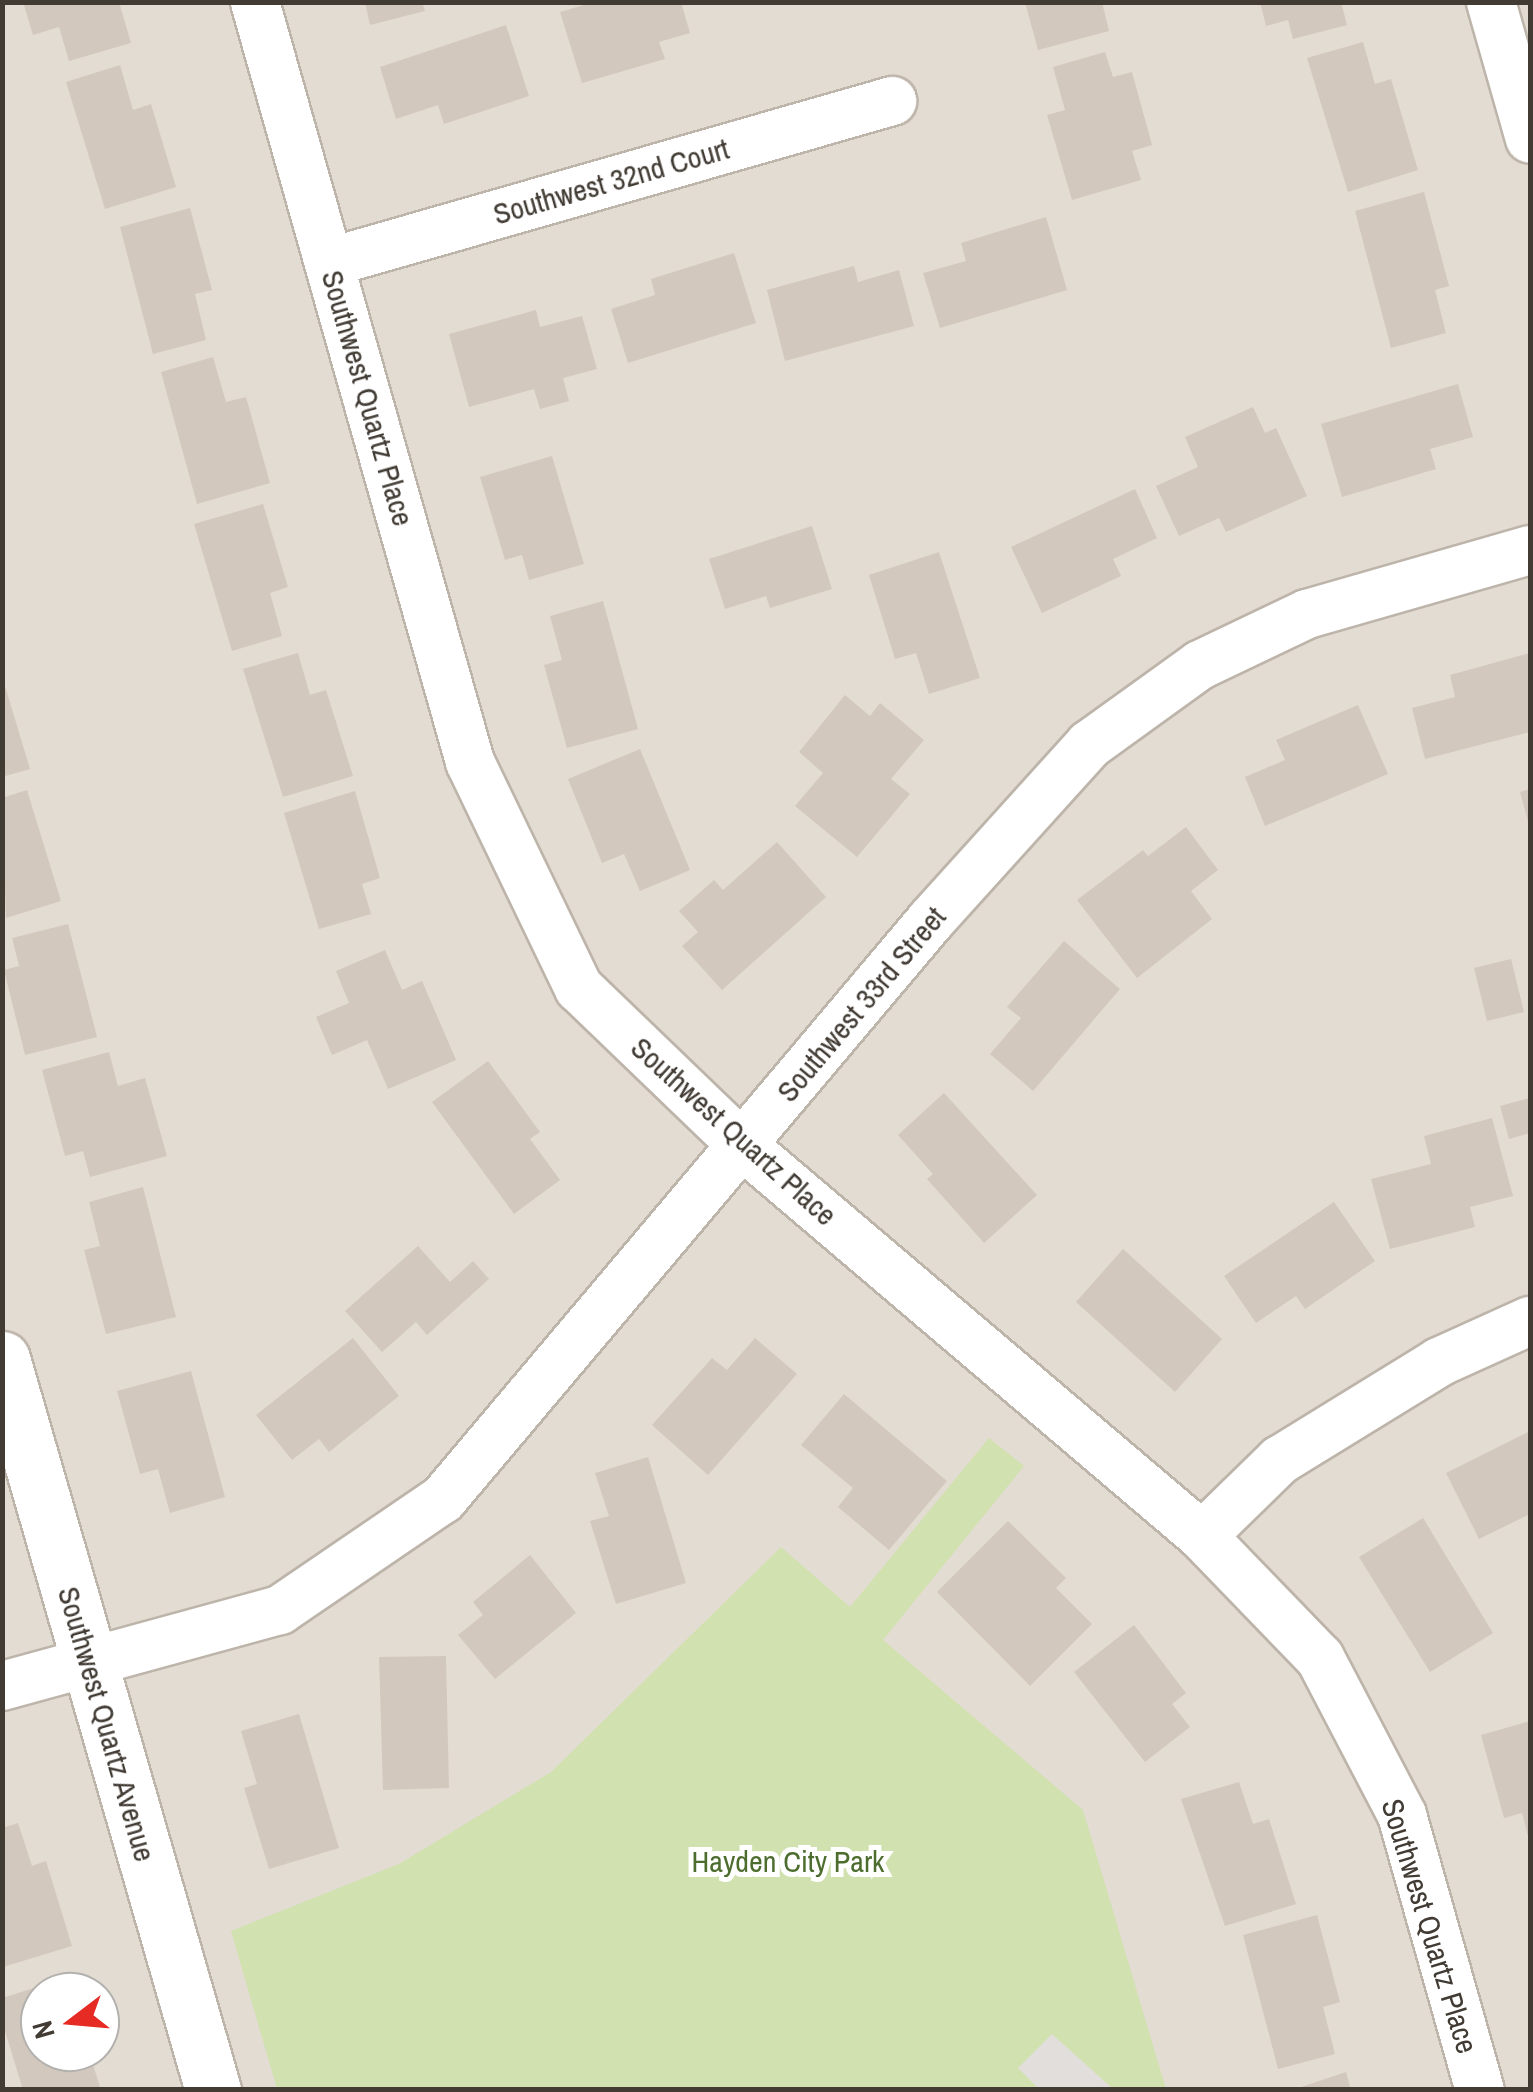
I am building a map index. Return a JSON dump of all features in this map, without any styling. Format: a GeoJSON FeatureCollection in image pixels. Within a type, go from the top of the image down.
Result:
{"type":"FeatureCollection","features":[{"type":"Feature","properties":{"kind":"street","name":"Southwest Quartz Place"},"geometry":{"type":"LineString","coordinates":[[256,2],[470,762],[579,988],[742,1145],[1202,1536],[1320,1658],[1402,1815],[1480,2090]]}},
{"type":"Feature","properties":{"kind":"street"},"geometry":{"type":"LineString","coordinates":[[1491,2],[1530,139]]}},
{"type":"Feature","properties":{"kind":"street","name":"Southwest 32nd Court"},"geometry":{"type":"LineString","coordinates":[[330,262],[892,101]]}},
{"type":"Feature","properties":{"kind":"street","name":"Southwest 33rd Street"},"geometry":{"type":"LineString","coordinates":[[2,1686],[280,1610],[443,1498],[931,920],[1089,745],[1200,665],[1307,614],[1530,550]]}},
{"type":"Feature","properties":{"kind":"street"},"geometry":{"type":"LineString","coordinates":[[1202,1536],[1280,1460],[1439,1362],[1530,1321]]}},
{"type":"Feature","properties":{"kind":"street","name":"Southwest Quartz Avenue"},"geometry":{"type":"LineString","coordinates":[[2,1359],[213,2090]]}},
{"type":"Feature","properties":{"kind":"shaded area"},"geometry":{"type":"Polygon","coordinates":[[[3,3],[1530,3],[1530,2089],[3,2090],[3,3]]]}},
{"type":"Feature","properties":{"kind":"shaded area"},"geometry":{"type":"Polygon","coordinates":[[[1052,2034],[1113,2089],[1039,2089],[1018,2068],[1052,2034]]]}},
{"type":"Feature","properties":{"kind":"green space","name":"Hayden City Park"},"geometry":{"type":"Polygon","coordinates":[[[989,1438],[1024,1466],[883,1640],[1083,1810],[1166,2089],[277,2089],[231,1931],[399,1864],[551,1772],[781,1547],[850,1607],[989,1438]]]}},
{"type":"Feature","properties":{"kind":"building"},"geometry":{"type":"Polygon","coordinates":[[[23,2],[119,2],[131,43],[69,61],[59,27],[33,35],[23,2]]]}},
{"type":"Feature","properties":{"kind":"building"},"geometry":{"type":"Polygon","coordinates":[[[365,2],[422,2],[425,11],[370,25],[365,2]]]}},
{"type":"Feature","properties":{"kind":"building"},"geometry":{"type":"Polygon","coordinates":[[[594,2],[681,2],[690,33],[659,42],[665,59],[582,83],[560,12],[594,2]]]}},
{"type":"Feature","properties":{"kind":"building"},"geometry":{"type":"Polygon","coordinates":[[[1025,2],[1102,2],[1109,31],[1038,50],[1025,2]]]}},
{"type":"Feature","properties":{"kind":"building"},"geometry":{"type":"Polygon","coordinates":[[[1260,2],[1341,2],[1347,25],[1293,39],[1288,20],[1266,26],[1260,2]]]}},
{"type":"Feature","properties":{"kind":"building"},"geometry":{"type":"Polygon","coordinates":[[[506,25],[529,96],[444,124],[438,105],[396,119],[380,67],[506,25]]]}},
{"type":"Feature","properties":{"kind":"building"},"geometry":{"type":"Polygon","coordinates":[[[1363,42],[1375,84],[1391,79],[1418,170],[1348,192],[1307,58],[1363,42]]]}},
{"type":"Feature","properties":{"kind":"building"},"geometry":{"type":"Polygon","coordinates":[[[1105,52],[1113,77],[1132,72],[1152,145],[1132,151],[1141,180],[1072,200],[1047,115],[1065,110],[1053,67],[1105,52]]]}},
{"type":"Feature","properties":{"kind":"building"},"geometry":{"type":"Polygon","coordinates":[[[120,65],[133,110],[151,104],[176,187],[105,209],[66,82],[120,65]]]}},
{"type":"Feature","properties":{"kind":"building"},"geometry":{"type":"Polygon","coordinates":[[[1424,192],[1449,286],[1435,290],[1446,333],[1391,348],[1355,211],[1424,192]]]}},
{"type":"Feature","properties":{"kind":"building"},"geometry":{"type":"Polygon","coordinates":[[[190,208],[212,290],[195,294],[206,340],[153,354],[120,227],[190,208]]]}},
{"type":"Feature","properties":{"kind":"building"},"geometry":{"type":"Polygon","coordinates":[[[1046,217],[1067,290],[940,328],[923,273],[966,261],[961,243],[1046,217]]]}},
{"type":"Feature","properties":{"kind":"building"},"geometry":{"type":"Polygon","coordinates":[[[734,253],[756,323],[628,363],[611,309],[655,295],[651,279],[734,253]]]}},
{"type":"Feature","properties":{"kind":"building"},"geometry":{"type":"Polygon","coordinates":[[[854,266],[858,282],[899,270],[914,326],[785,361],[767,290],[854,266]]]}},
{"type":"Feature","properties":{"kind":"building"},"geometry":{"type":"Polygon","coordinates":[[[536,310],[540,327],[582,316],[597,369],[563,378],[569,401],[540,409],[534,389],[469,407],[449,334],[536,310]]]}},
{"type":"Feature","properties":{"kind":"building"},"geometry":{"type":"Polygon","coordinates":[[[213,357],[226,402],[246,397],[270,483],[197,504],[161,372],[213,357]]]}},
{"type":"Feature","properties":{"kind":"building"},"geometry":{"type":"Polygon","coordinates":[[[1458,384],[1473,437],[1430,449],[1436,469],[1342,497],[1321,424],[1458,384]]]}},
{"type":"Feature","properties":{"kind":"building"},"geometry":{"type":"Polygon","coordinates":[[[1253,407],[1265,433],[1276,428],[1307,496],[1226,532],[1219,518],[1179,536],[1156,486],[1198,467],[1185,437],[1253,407]]]}},
{"type":"Feature","properties":{"kind":"building"},"geometry":{"type":"Polygon","coordinates":[[[552,456],[584,564],[529,580],[522,555],[505,560],[480,477],[552,456]]]}},
{"type":"Feature","properties":{"kind":"building"},"geometry":{"type":"Polygon","coordinates":[[[1135,489],[1157,538],[1113,559],[1121,576],[1042,613],[1011,547],[1135,489]]]}},
{"type":"Feature","properties":{"kind":"building"},"geometry":{"type":"Polygon","coordinates":[[[263,504],[288,587],[270,593],[282,636],[232,651],[194,524],[263,504]]]}},
{"type":"Feature","properties":{"kind":"building"},"geometry":{"type":"Polygon","coordinates":[[[812,526],[832,589],[770,608],[766,596],[725,609],[709,559],[812,526]]]}},
{"type":"Feature","properties":{"kind":"building"},"geometry":{"type":"Polygon","coordinates":[[[939,552],[980,678],[929,694],[916,653],[895,659],[869,575],[939,552]]]}},
{"type":"Feature","properties":{"kind":"building"},"geometry":{"type":"Polygon","coordinates":[[[603,601],[638,729],[567,748],[544,665],[562,660],[550,616],[603,601]]]}},
{"type":"Feature","properties":{"kind":"building"},"geometry":{"type":"Polygon","coordinates":[[[298,653],[310,695],[326,690],[353,776],[283,797],[243,669],[298,653]]]}},
{"type":"Feature","properties":{"kind":"building"},"geometry":{"type":"Polygon","coordinates":[[[1530,653],[1530,732],[1425,759],[1412,708],[1455,697],[1450,675],[1530,653]]]}},
{"type":"Feature","properties":{"kind":"building"},"geometry":{"type":"Polygon","coordinates":[[[2,676],[30,769],[2,777],[2,676]]]}},
{"type":"Feature","properties":{"kind":"building"},"geometry":{"type":"Polygon","coordinates":[[[845,695],[870,716],[880,703],[924,740],[891,779],[910,794],[857,857],[795,806],[823,773],[799,752],[845,695]]]}},
{"type":"Feature","properties":{"kind":"building"},"geometry":{"type":"Polygon","coordinates":[[[1358,705],[1388,774],[1265,826],[1245,777],[1285,760],[1276,740],[1358,705]]]}},
{"type":"Feature","properties":{"kind":"building"},"geometry":{"type":"Polygon","coordinates":[[[640,749],[690,870],[640,891],[624,854],[602,863],[568,779],[640,749]]]}},
{"type":"Feature","properties":{"kind":"building"},"geometry":{"type":"Polygon","coordinates":[[[1530,789],[1530,824],[1529,825],[1520,792],[1530,789]]]}},
{"type":"Feature","properties":{"kind":"building"},"geometry":{"type":"Polygon","coordinates":[[[27,790],[61,901],[6,918],[2,798],[27,790]]]}},
{"type":"Feature","properties":{"kind":"building"},"geometry":{"type":"Polygon","coordinates":[[[355,791],[380,878],[362,884],[371,914],[319,929],[284,813],[355,791]]]}},
{"type":"Feature","properties":{"kind":"building"},"geometry":{"type":"Polygon","coordinates":[[[1186,827],[1218,870],[1191,891],[1212,919],[1137,978],[1077,900],[1143,850],[1148,856],[1186,827]]]}},
{"type":"Feature","properties":{"kind":"building"},"geometry":{"type":"Polygon","coordinates":[[[777,842],[826,897],[722,990],[682,946],[698,932],[679,911],[714,880],[723,890],[777,842]]]}},
{"type":"Feature","properties":{"kind":"building"},"geometry":{"type":"Polygon","coordinates":[[[68,924],[97,1037],[25,1055],[4,970],[19,966],[12,938],[68,924]]]}},
{"type":"Feature","properties":{"kind":"building"},"geometry":{"type":"Polygon","coordinates":[[[1064,941],[1120,989],[1033,1091],[990,1054],[1021,1018],[1007,1007],[1064,941]]]}},
{"type":"Feature","properties":{"kind":"building"},"geometry":{"type":"Polygon","coordinates":[[[385,950],[402,990],[422,981],[456,1060],[388,1089],[367,1040],[332,1055],[316,1017],[349,1003],[336,971],[385,950]]]}},
{"type":"Feature","properties":{"kind":"building"},"geometry":{"type":"Polygon","coordinates":[[[1511,959],[1524,1012],[1487,1021],[1474,968],[1511,959]]]}},
{"type":"Feature","properties":{"kind":"building"},"geometry":{"type":"Polygon","coordinates":[[[109,1052],[118,1086],[145,1078],[167,1156],[90,1177],[83,1151],[65,1156],[42,1070],[109,1052]]]}},
{"type":"Feature","properties":{"kind":"building"},"geometry":{"type":"Polygon","coordinates":[[[488,1061],[540,1132],[530,1139],[560,1180],[514,1214],[432,1102],[488,1061]]]}},
{"type":"Feature","properties":{"kind":"building"},"geometry":{"type":"Polygon","coordinates":[[[944,1093],[1037,1195],[984,1243],[927,1179],[933,1174],[898,1135],[944,1093]]]}},
{"type":"Feature","properties":{"kind":"building"},"geometry":{"type":"Polygon","coordinates":[[[1530,1098],[1530,1133],[1509,1139],[1500,1106],[1530,1098]]]}},
{"type":"Feature","properties":{"kind":"building"},"geometry":{"type":"Polygon","coordinates":[[[1492,1118],[1513,1196],[1470,1207],[1475,1227],[1390,1249],[1371,1179],[1431,1164],[1424,1136],[1492,1118]]]}},
{"type":"Feature","properties":{"kind":"building"},"geometry":{"type":"Polygon","coordinates":[[[143,1187],[176,1317],[106,1334],[84,1250],[100,1246],[89,1202],[143,1187]]]}},
{"type":"Feature","properties":{"kind":"building"},"geometry":{"type":"Polygon","coordinates":[[[1334,1202],[1375,1261],[1305,1309],[1296,1296],[1256,1323],[1224,1276],[1334,1202]]]}},
{"type":"Feature","properties":{"kind":"building"},"geometry":{"type":"Polygon","coordinates":[[[418,1246],[450,1282],[473,1261],[489,1279],[427,1335],[416,1322],[382,1352],[345,1311],[418,1246]]]}},
{"type":"Feature","properties":{"kind":"building"},"geometry":{"type":"Polygon","coordinates":[[[1123,1249],[1222,1339],[1175,1392],[1076,1302],[1123,1249]]]}},
{"type":"Feature","properties":{"kind":"building"},"geometry":{"type":"Polygon","coordinates":[[[353,1338],[399,1396],[329,1452],[319,1439],[292,1460],[256,1415],[353,1338]]]}},
{"type":"Feature","properties":{"kind":"building"},"geometry":{"type":"Polygon","coordinates":[[[755,1338],[797,1374],[708,1475],[652,1425],[712,1358],[727,1370],[755,1338]]]}},
{"type":"Feature","properties":{"kind":"building"},"geometry":{"type":"Polygon","coordinates":[[[191,1371],[225,1497],[170,1513],[158,1469],[140,1474],[117,1391],[191,1371]]]}},
{"type":"Feature","properties":{"kind":"building"},"geometry":{"type":"Polygon","coordinates":[[[844,1394],[947,1481],[889,1550],[838,1507],[853,1488],[801,1445],[844,1394]]]}},
{"type":"Feature","properties":{"kind":"building"},"geometry":{"type":"Polygon","coordinates":[[[1530,1431],[1530,1514],[1479,1539],[1446,1473],[1530,1431]]]}},
{"type":"Feature","properties":{"kind":"building"},"geometry":{"type":"Polygon","coordinates":[[[648,1457],[686,1583],[616,1604],[590,1521],[609,1516],[595,1473],[648,1457]]]}},
{"type":"Feature","properties":{"kind":"building"},"geometry":{"type":"Polygon","coordinates":[[[1423,1518],[1493,1633],[1430,1672],[1359,1557],[1423,1518]]]}},
{"type":"Feature","properties":{"kind":"building"},"geometry":{"type":"Polygon","coordinates":[[[1008,1521],[1066,1578],[1056,1588],[1092,1624],[1030,1686],[937,1592],[1008,1521]]]}},
{"type":"Feature","properties":{"kind":"building"},"geometry":{"type":"Polygon","coordinates":[[[530,1555],[576,1613],[495,1679],[458,1635],[483,1615],[473,1602],[530,1555]]]}},
{"type":"Feature","properties":{"kind":"building"},"geometry":{"type":"Polygon","coordinates":[[[1134,1625],[1186,1693],[1172,1704],[1190,1727],[1145,1762],[1074,1672],[1134,1625]]]}},
{"type":"Feature","properties":{"kind":"building"},"geometry":{"type":"Polygon","coordinates":[[[446,1656],[449,1788],[383,1790],[379,1657],[446,1656]]]}},
{"type":"Feature","properties":{"kind":"building"},"geometry":{"type":"Polygon","coordinates":[[[299,1714],[339,1848],[269,1869],[244,1788],[257,1784],[241,1731],[299,1714]]]}},
{"type":"Feature","properties":{"kind":"building"},"geometry":{"type":"Polygon","coordinates":[[[1530,1721],[1529,1840],[1522,1813],[1504,1818],[1481,1735],[1530,1721]]]}},
{"type":"Feature","properties":{"kind":"building"},"geometry":{"type":"Polygon","coordinates":[[[1239,1782],[1253,1824],[1269,1819],[1296,1904],[1225,1926],[1181,1799],[1239,1782]]]}},
{"type":"Feature","properties":{"kind":"building"},"geometry":{"type":"Polygon","coordinates":[[[18,1823],[32,1866],[46,1861],[72,1946],[3,1967],[2,1828],[18,1823]]]}},
{"type":"Feature","properties":{"kind":"building"},"geometry":{"type":"Polygon","coordinates":[[[1317,1915],[1340,2002],[1323,2007],[1335,2054],[1278,2069],[1243,1935],[1317,1915]]]}},
{"type":"Feature","properties":{"kind":"building"},"geometry":{"type":"Polygon","coordinates":[[[20,1992],[20,2072],[95,2072],[100,2087],[23,2090],[2,2021],[2,1998],[20,1992]]]}},
{"type":"Feature","properties":{"kind":"building"},"geometry":{"type":"Polygon","coordinates":[[[1346,2072],[1351,2090],[1295,2090],[1295,2089],[1346,2072]]]}}]}
